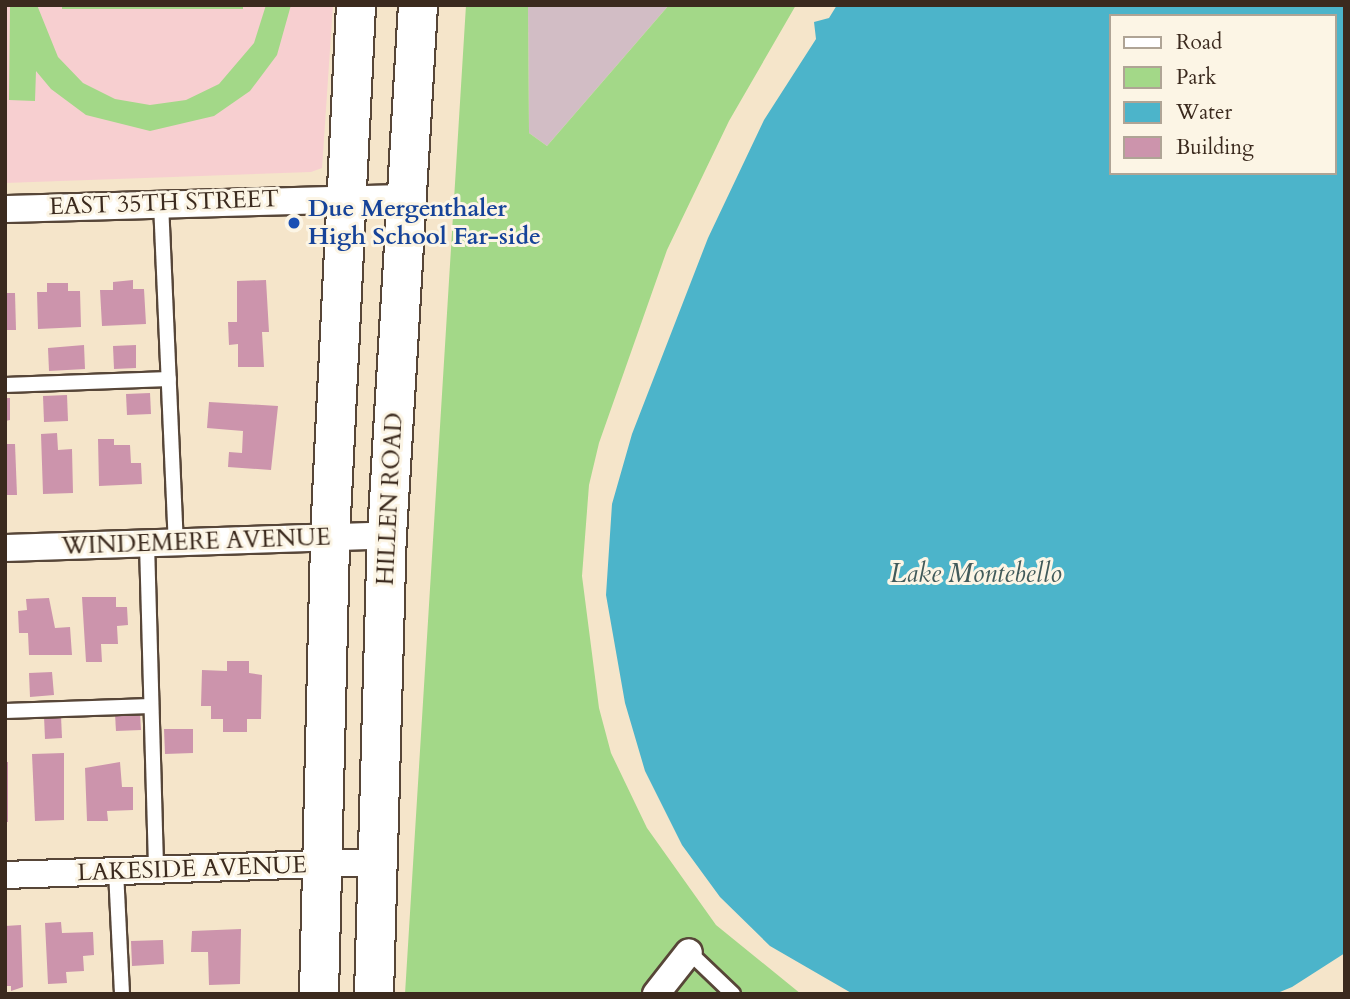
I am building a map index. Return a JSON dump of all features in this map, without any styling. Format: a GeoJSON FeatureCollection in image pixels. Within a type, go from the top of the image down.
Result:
{"type":"FeatureCollection","features":[{"type":"Feature","properties":{"kind":"main road"},"geometry":{"type":"LineString","coordinates":[[319,994],[330,537],[344,197],[356,5]]}},
{"type":"Feature","properties":{"kind":"main road","name":"HILLEN ROAD"},"geometry":{"type":"LineString","coordinates":[[374,994],[387,536],[418,5]]}},
{"type":"Feature","properties":{"kind":"street","name":"EAST 35TH STREET"},"geometry":{"type":"LineString","coordinates":[[5,209],[344,197],[407,198]]}},
{"type":"Feature","properties":{"kind":"street","name":"WINDEMERE AVENUE"},"geometry":{"type":"LineString","coordinates":[[5,548],[387,536]]}},
{"type":"Feature","properties":{"kind":"street","name":"LAKESIDE AVENUE"},"geometry":{"type":"LineString","coordinates":[[5,875],[379,862]]}},
{"type":"Feature","properties":{"kind":"street"},"geometry":{"type":"LineString","coordinates":[[656,994],[689,952]]}},
{"type":"Feature","properties":{"kind":"lane"},"geometry":{"type":"LineString","coordinates":[[161,204],[176,543]]}},
{"type":"Feature","properties":{"kind":"lane"},"geometry":{"type":"LineString","coordinates":[[5,385],[169,379]]}},
{"type":"Feature","properties":{"kind":"lane"},"geometry":{"type":"LineString","coordinates":[[146,544],[156,870]]}},
{"type":"Feature","properties":{"kind":"lane"},"geometry":{"type":"LineString","coordinates":[[5,711],[151,706]]}},
{"type":"Feature","properties":{"kind":"lane"},"geometry":{"type":"LineString","coordinates":[[116,871],[122,994]]}},
{"type":"Feature","properties":{"kind":"lane"},"geometry":{"type":"LineString","coordinates":[[689,952],[733,994]]}},
{"type":"Feature","properties":{"kind":"shaded area"},"geometry":{"type":"Polygon","coordinates":[[[5,5],[333,5],[322,168],[311,172],[5,183],[5,5]]]}},
{"type":"Feature","properties":{"kind":"shaded area"},"geometry":{"type":"Polygon","coordinates":[[[528,5],[669,5],[547,146],[529,133],[528,5]]]}},
{"type":"Feature","properties":{"kind":"green space"},"geometry":{"type":"Polygon","coordinates":[[[10,5],[37,5],[58,57],[83,83],[115,99],[150,105],[186,100],[219,84],[254,43],[266,5],[291,5],[277,55],[250,91],[214,116],[150,131],[86,115],[51,89],[36,71],[35,101],[9,100],[10,5]]]}},
{"type":"Feature","properties":{"kind":"green space"},"geometry":{"type":"Polygon","coordinates":[[[62,5],[243,5],[243,9],[62,9],[62,5]]]}},
{"type":"Feature","properties":{"kind":"green space"},"geometry":{"type":"Polygon","coordinates":[[[466,5],[528,5],[529,133],[547,146],[669,5],[796,5],[729,121],[667,250],[599,443],[589,485],[582,576],[599,708],[611,753],[647,828],[716,925],[801,994],[405,994],[466,5]]]}},
{"type":"Feature","properties":{"kind":"water","name":"Lake Montebello"},"geometry":{"type":"Polygon","coordinates":[[[837,5],[1345,5],[1345,953],[1292,987],[1275,994],[853,994],[770,946],[720,897],[682,845],[645,771],[625,703],[606,595],[612,504],[632,434],[708,238],[764,120],[816,39],[814,22],[829,18],[837,5]]]}},
{"type":"Feature","properties":{"kind":"building"},"geometry":{"type":"Polygon","coordinates":[[[133,280],[133,289],[144,289],[146,324],[102,326],[100,290],[113,290],[113,282],[133,280]]]}},
{"type":"Feature","properties":{"kind":"building"},"geometry":{"type":"Polygon","coordinates":[[[266,280],[269,332],[262,332],[264,367],[238,367],[238,344],[229,345],[228,322],[237,322],[237,281],[266,280]]]}},
{"type":"Feature","properties":{"kind":"building"},"geometry":{"type":"Polygon","coordinates":[[[47,283],[68,283],[68,291],[80,291],[81,327],[38,329],[37,292],[47,292],[47,283]]]}},
{"type":"Feature","properties":{"kind":"building"},"geometry":{"type":"Polygon","coordinates":[[[5,293],[15,293],[16,330],[5,330],[5,293]]]}},
{"type":"Feature","properties":{"kind":"building"},"geometry":{"type":"Polygon","coordinates":[[[84,345],[85,369],[49,371],[48,348],[84,345]]]}},
{"type":"Feature","properties":{"kind":"building"},"geometry":{"type":"Polygon","coordinates":[[[136,345],[136,368],[114,369],[113,346],[136,345]]]}},
{"type":"Feature","properties":{"kind":"building"},"geometry":{"type":"Polygon","coordinates":[[[150,393],[151,414],[127,415],[126,394],[150,393]]]}},
{"type":"Feature","properties":{"kind":"building"},"geometry":{"type":"Polygon","coordinates":[[[67,395],[68,421],[44,422],[43,396],[67,395]]]}},
{"type":"Feature","properties":{"kind":"building"},"geometry":{"type":"Polygon","coordinates":[[[5,398],[10,398],[10,420],[5,421],[5,398]]]}},
{"type":"Feature","properties":{"kind":"building"},"geometry":{"type":"Polygon","coordinates":[[[209,402],[278,406],[271,470],[228,467],[229,452],[242,453],[243,431],[207,428],[209,402]]]}},
{"type":"Feature","properties":{"kind":"building"},"geometry":{"type":"Polygon","coordinates":[[[57,433],[58,450],[72,449],[73,493],[43,494],[41,434],[57,433]]]}},
{"type":"Feature","properties":{"kind":"building"},"geometry":{"type":"Polygon","coordinates":[[[98,439],[114,439],[114,445],[130,445],[131,463],[141,463],[142,484],[99,486],[98,439]]]}},
{"type":"Feature","properties":{"kind":"building"},"geometry":{"type":"Polygon","coordinates":[[[5,444],[15,444],[17,495],[5,495],[5,444]]]}},
{"type":"Feature","properties":{"kind":"building"},"geometry":{"type":"Polygon","coordinates":[[[82,597],[116,597],[116,607],[127,607],[128,625],[117,626],[118,644],[101,644],[102,662],[86,662],[82,597]]]}},
{"type":"Feature","properties":{"kind":"building"},"geometry":{"type":"Polygon","coordinates":[[[49,598],[55,628],[70,627],[72,655],[29,655],[28,633],[19,633],[18,611],[27,610],[26,599],[49,598]]]}},
{"type":"Feature","properties":{"kind":"building"},"geometry":{"type":"Polygon","coordinates":[[[227,661],[249,661],[249,673],[262,675],[261,719],[247,719],[247,732],[223,732],[223,719],[211,719],[211,706],[201,706],[202,670],[227,671],[227,661]]]}},
{"type":"Feature","properties":{"kind":"building"},"geometry":{"type":"Polygon","coordinates":[[[52,672],[54,695],[30,697],[29,673],[52,672]]]}},
{"type":"Feature","properties":{"kind":"building"},"geometry":{"type":"Polygon","coordinates":[[[140,713],[141,730],[116,731],[115,714],[140,713]]]}},
{"type":"Feature","properties":{"kind":"building"},"geometry":{"type":"Polygon","coordinates":[[[44,716],[61,716],[62,738],[45,739],[44,716]]]}},
{"type":"Feature","properties":{"kind":"building"},"geometry":{"type":"Polygon","coordinates":[[[164,729],[193,729],[193,753],[165,754],[164,729]]]}},
{"type":"Feature","properties":{"kind":"building"},"geometry":{"type":"Polygon","coordinates":[[[64,753],[64,820],[35,821],[32,754],[64,753]]]}},
{"type":"Feature","properties":{"kind":"building"},"geometry":{"type":"Polygon","coordinates":[[[5,762],[8,762],[8,822],[5,822],[5,762]]]}},
{"type":"Feature","properties":{"kind":"building"},"geometry":{"type":"Polygon","coordinates":[[[120,762],[122,787],[133,787],[133,810],[107,811],[108,821],[87,821],[85,768],[120,762]]]}},
{"type":"Feature","properties":{"kind":"building"},"geometry":{"type":"Polygon","coordinates":[[[61,922],[62,933],[93,932],[94,955],[83,956],[84,971],[66,972],[67,983],[48,984],[45,923],[61,922]]]}},
{"type":"Feature","properties":{"kind":"building"},"geometry":{"type":"Polygon","coordinates":[[[21,925],[23,987],[11,991],[11,986],[5,986],[5,926],[21,925]]]}},
{"type":"Feature","properties":{"kind":"building"},"geometry":{"type":"Polygon","coordinates":[[[241,929],[240,984],[209,985],[208,952],[191,952],[192,931],[241,929]]]}},
{"type":"Feature","properties":{"kind":"building"},"geometry":{"type":"Polygon","coordinates":[[[163,940],[164,964],[132,966],[131,941],[163,940]]]}},
{"type":"Feature","properties":{"kind":"place","name":"Due Mergenthaler High School Far-side"},"geometry":{"type":"Point","coordinates":[294,223]}}]}
